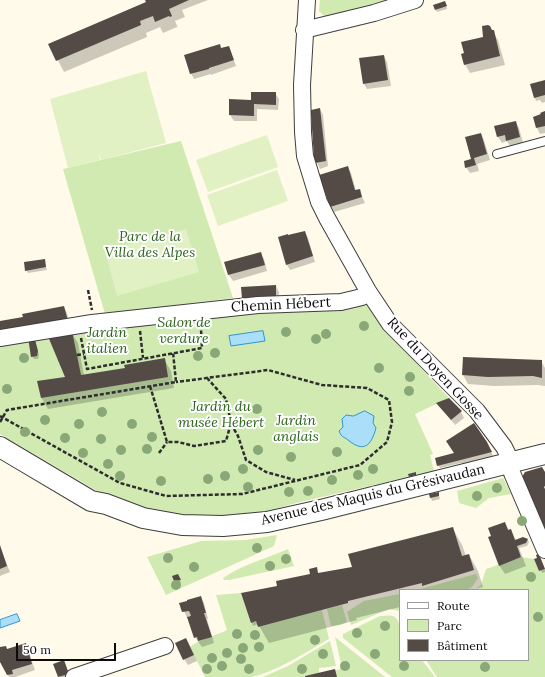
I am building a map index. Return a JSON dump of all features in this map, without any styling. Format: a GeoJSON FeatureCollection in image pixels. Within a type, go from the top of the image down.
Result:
{"type":"FeatureCollection","features":[{"type":"Feature","properties":{"kind":"street","name":"Rue du Doyen Gosse"},"geometry":{"type":"LineString","coordinates":[[307,0],[304,30],[302,85],[303,132],[306,156],[312,180],[322,207],[368,291],[390,324],[477,411],[504,447],[512,473],[545,550]]}},
{"type":"Feature","properties":{"kind":"street"},"geometry":{"type":"LineString","coordinates":[[304,30],[415,0]]}},
{"type":"Feature","properties":{"kind":"street","name":"Chemin Hébert"},"geometry":{"type":"LineString","coordinates":[[0,338],[79,325],[258,305],[341,302],[362,297],[368,291]]}},
{"type":"Feature","properties":{"kind":"street"},"geometry":{"type":"LineString","coordinates":[[0,439],[96,495],[106,504]]}},
{"type":"Feature","properties":{"kind":"street"},"geometry":{"type":"LineString","coordinates":[[0,448],[91,501],[106,504]]}},
{"type":"Feature","properties":{"kind":"street","name":"Avenue des Maquis du Grésivaudan"},"geometry":{"type":"LineString","coordinates":[[106,504],[143,518],[182,525],[223,526],[267,522],[545,454]]}},
{"type":"Feature","properties":{"kind":"street"},"geometry":{"type":"LineString","coordinates":[[74,677],[165,646]]}},
{"type":"Feature","properties":{"kind":"lane"},"geometry":{"type":"LineString","coordinates":[[497,154],[545,141]]}},
{"type":"Feature","properties":{"kind":"path"},"geometry":{"type":"LineString","coordinates":[[88,290],[93,314]]}},
{"type":"Feature","properties":{"kind":"path"},"geometry":{"type":"LineString","coordinates":[[79,325],[87,368],[202,348],[201,329]]}},
{"type":"Feature","properties":{"kind":"path"},"geometry":{"type":"LineString","coordinates":[[140,330],[143,358]]}},
{"type":"Feature","properties":{"kind":"path"},"geometry":{"type":"LineString","coordinates":[[173,352],[176,382]]}},
{"type":"Feature","properties":{"kind":"path"},"geometry":{"type":"LineString","coordinates":[[77,356],[84,354]]}},
{"type":"Feature","properties":{"kind":"path"},"geometry":{"type":"LineString","coordinates":[[0,422],[2,416],[7,410],[176,382],[268,370],[322,385],[367,388],[389,400],[392,422],[387,442],[360,465],[242,494],[166,496],[120,483],[2,416]]}},
{"type":"Feature","properties":{"kind":"path"},"geometry":{"type":"LineString","coordinates":[[207,378],[226,399],[231,423],[238,436],[246,460],[266,472],[296,480]]}},
{"type":"Feature","properties":{"kind":"path"},"geometry":{"type":"LineString","coordinates":[[150,386],[167,442]]}},
{"type":"Feature","properties":{"kind":"path"},"geometry":{"type":"LineString","coordinates":[[167,442],[178,442],[194,446],[226,441],[231,423]]}},
{"type":"Feature","properties":{"kind":"path"},"geometry":{"type":"LineString","coordinates":[[159,453],[167,442]]}},
{"type":"Feature","properties":{"kind":"green space"},"geometry":{"type":"Polygon","coordinates":[[[320,0],[393,0],[327,19],[319,11],[320,0]]]}},
{"type":"Feature","properties":{"kind":"green space"},"geometry":{"type":"Polygon","coordinates":[[[146,71],[166,143],[101,160],[98,152],[100,160],[68,168],[50,99],[146,71]]]}},
{"type":"Feature","properties":{"kind":"green space"},"geometry":{"type":"Polygon","coordinates":[[[267,135],[278,167],[208,192],[196,160],[267,135]]]}},
{"type":"Feature","properties":{"kind":"green space","name":"Parc de la Villa des Alpes"},"geometry":{"type":"Polygon","coordinates":[[[181,141],[233,298],[105,314],[63,169],[181,141]]]}},
{"type":"Feature","properties":{"kind":"green space"},"geometry":{"type":"Polygon","coordinates":[[[277,170],[288,201],[218,226],[207,195],[277,170]]]}},
{"type":"Feature","properties":{"kind":"green space"},"geometry":{"type":"Polygon","coordinates":[[[186,229],[199,272],[117,296],[105,251],[186,229]]]}},
{"type":"Feature","properties":{"kind":"green space","name":"Jardin du musée Hébert"},"geometry":{"type":"Polygon","coordinates":[[[367,305],[419,366],[449,398],[415,414],[433,454],[430,455],[434,471],[296,503],[265,512],[225,518],[182,517],[144,511],[109,498],[0,434],[0,343],[211,313],[367,305]]]}},
{"type":"Feature","properties":{"kind":"green space"},"geometry":{"type":"Polygon","coordinates":[[[503,478],[511,494],[489,498],[476,508],[459,503],[457,491],[503,478]]]}},
{"type":"Feature","properties":{"kind":"green space"},"geometry":{"type":"Polygon","coordinates":[[[277,535],[274,546],[166,595],[147,557],[201,541],[245,540],[277,535]]]}},
{"type":"Feature","properties":{"kind":"green space"},"geometry":{"type":"Polygon","coordinates":[[[288,549],[294,566],[229,580],[224,580],[223,578],[246,565],[288,549]]]}},
{"type":"Feature","properties":{"kind":"green space"},"geometry":{"type":"Polygon","coordinates":[[[521,557],[534,559],[539,571],[545,569],[545,677],[437,677],[427,661],[529,661],[529,589],[476,589],[481,585],[486,569],[521,557]]]}},
{"type":"Feature","properties":{"kind":"green space"},"geometry":{"type":"Polygon","coordinates":[[[476,574],[478,578],[472,587],[468,589],[421,589],[476,574]]]}},
{"type":"Feature","properties":{"kind":"green space"},"geometry":{"type":"Polygon","coordinates":[[[241,593],[251,623],[256,621],[258,627],[322,610],[329,639],[291,661],[260,675],[251,677],[205,677],[190,647],[227,630],[216,595],[241,593]]]}},
{"type":"Feature","properties":{"kind":"green space"},"geometry":{"type":"Polygon","coordinates":[[[399,594],[399,611],[389,609],[351,625],[347,612],[364,601],[399,594]]]}},
{"type":"Feature","properties":{"kind":"green space"},"geometry":{"type":"Polygon","coordinates":[[[342,605],[347,622],[341,625],[331,626],[327,609],[342,605]]]}},
{"type":"Feature","properties":{"kind":"green space"},"geometry":{"type":"Polygon","coordinates":[[[380,616],[393,616],[399,624],[399,661],[423,661],[435,677],[392,677],[343,638],[343,634],[380,616]]]}},
{"type":"Feature","properties":{"kind":"green space"},"geometry":{"type":"Polygon","coordinates":[[[335,637],[385,677],[337,677],[335,671],[342,668],[335,637]]]}},
{"type":"Feature","properties":{"kind":"green space"},"geometry":{"type":"Polygon","coordinates":[[[330,641],[336,666],[319,668],[319,673],[303,677],[263,677],[288,666],[330,641]]]}},
{"type":"Feature","properties":{"kind":"water"},"geometry":{"type":"Polygon","coordinates":[[[263,331],[265,341],[231,346],[229,336],[263,331]]]}},
{"type":"Feature","properties":{"kind":"water"},"geometry":{"type":"Polygon","coordinates":[[[365,411],[374,416],[373,423],[376,428],[372,439],[366,446],[363,447],[354,444],[343,437],[339,431],[343,427],[342,419],[346,415],[353,416],[365,411]]]}},
{"type":"Feature","properties":{"kind":"water"},"geometry":{"type":"Polygon","coordinates":[[[17,614],[20,621],[0,628],[0,620],[17,614]]]}},
{"type":"Feature","properties":{"kind":"building"},"geometry":{"type":"Polygon","coordinates":[[[145,0],[189,0],[169,9],[172,16],[170,17],[169,16],[155,22],[153,16],[140,21],[141,25],[56,61],[48,44],[146,2],[145,0]]]}},
{"type":"Feature","properties":{"kind":"building"},"geometry":{"type":"Polygon","coordinates":[[[445,1],[447,6],[435,10],[433,5],[445,1]]]}},
{"type":"Feature","properties":{"kind":"building"},"geometry":{"type":"Polygon","coordinates":[[[488,25],[492,30],[494,30],[500,56],[464,65],[461,54],[464,53],[461,42],[483,37],[482,26],[488,25]]]}},
{"type":"Feature","properties":{"kind":"building"},"geometry":{"type":"Polygon","coordinates":[[[220,44],[221,48],[229,46],[234,60],[190,74],[184,55],[220,44]]]}},
{"type":"Feature","properties":{"kind":"building"},"geometry":{"type":"Polygon","coordinates":[[[384,55],[388,80],[363,84],[359,58],[384,55]]]}},
{"type":"Feature","properties":{"kind":"building"},"geometry":{"type":"Polygon","coordinates":[[[545,80],[545,95],[534,98],[530,84],[545,80]]]}},
{"type":"Feature","properties":{"kind":"building"},"geometry":{"type":"Polygon","coordinates":[[[251,92],[276,92],[276,105],[254,104],[254,116],[229,115],[229,99],[251,100],[251,92]]]}},
{"type":"Feature","properties":{"kind":"building"},"geometry":{"type":"Polygon","coordinates":[[[320,108],[326,161],[315,163],[311,110],[320,108]]]}},
{"type":"Feature","properties":{"kind":"building"},"geometry":{"type":"Polygon","coordinates":[[[545,111],[545,126],[536,128],[533,117],[545,111]]]}},
{"type":"Feature","properties":{"kind":"building"},"geometry":{"type":"Polygon","coordinates":[[[516,121],[520,137],[506,141],[505,135],[497,137],[494,126],[516,121]]]}},
{"type":"Feature","properties":{"kind":"building"},"geometry":{"type":"Polygon","coordinates":[[[481,133],[487,154],[474,158],[476,165],[465,168],[464,161],[471,159],[465,137],[481,133]]]}},
{"type":"Feature","properties":{"kind":"building"},"geometry":{"type":"Polygon","coordinates":[[[348,166],[355,190],[360,189],[362,197],[330,207],[319,175],[348,166]]]}},
{"type":"Feature","properties":{"kind":"building"},"geometry":{"type":"Polygon","coordinates":[[[305,231],[313,256],[286,265],[278,237],[305,231]]]}},
{"type":"Feature","properties":{"kind":"building"},"geometry":{"type":"Polygon","coordinates":[[[261,252],[265,265],[228,275],[224,262],[261,252]]]}},
{"type":"Feature","properties":{"kind":"building"},"geometry":{"type":"Polygon","coordinates":[[[45,259],[46,267],[25,271],[24,262],[45,259]]]}},
{"type":"Feature","properties":{"kind":"building"},"geometry":{"type":"Polygon","coordinates":[[[276,285],[276,298],[242,299],[241,287],[276,285]]]}},
{"type":"Feature","properties":{"kind":"building"},"geometry":{"type":"Polygon","coordinates":[[[64,306],[68,321],[0,333],[0,321],[23,317],[22,314],[64,306]]]}},
{"type":"Feature","properties":{"kind":"building"},"geometry":{"type":"Polygon","coordinates":[[[72,331],[81,375],[125,368],[124,365],[165,358],[168,377],[41,398],[37,381],[65,377],[47,334],[72,331]]]}},
{"type":"Feature","properties":{"kind":"building"},"geometry":{"type":"Polygon","coordinates":[[[34,336],[38,351],[37,356],[31,357],[28,337],[34,336]]]}},
{"type":"Feature","properties":{"kind":"building"},"geometry":{"type":"Polygon","coordinates":[[[463,357],[542,360],[542,378],[533,376],[488,377],[462,375],[463,357]]]}},
{"type":"Feature","properties":{"kind":"building"},"geometry":{"type":"Polygon","coordinates":[[[449,398],[462,411],[451,420],[436,403],[449,398]]]}},
{"type":"Feature","properties":{"kind":"building"},"geometry":{"type":"Polygon","coordinates":[[[474,423],[492,452],[437,466],[435,458],[454,453],[446,441],[474,423]]]}},
{"type":"Feature","properties":{"kind":"building"},"geometry":{"type":"Polygon","coordinates":[[[542,467],[545,472],[545,536],[519,482],[525,472],[542,467]]]}},
{"type":"Feature","properties":{"kind":"building"},"geometry":{"type":"Polygon","coordinates":[[[416,472],[416,475],[409,477],[408,474],[416,472]]]}},
{"type":"Feature","properties":{"kind":"building"},"geometry":{"type":"Polygon","coordinates":[[[439,492],[439,496],[430,498],[429,494],[439,492]]]}},
{"type":"Feature","properties":{"kind":"building"},"geometry":{"type":"Polygon","coordinates":[[[505,522],[508,530],[511,529],[515,540],[523,537],[528,539],[526,543],[517,546],[521,557],[499,566],[488,537],[491,536],[488,528],[505,522]]]}},
{"type":"Feature","properties":{"kind":"building"},"geometry":{"type":"Polygon","coordinates":[[[453,527],[462,556],[469,554],[474,570],[422,586],[422,583],[348,601],[348,603],[258,627],[256,621],[251,623],[241,593],[277,586],[276,581],[310,574],[309,569],[317,567],[318,573],[352,567],[348,554],[453,527]]]}},
{"type":"Feature","properties":{"kind":"building"},"geometry":{"type":"Polygon","coordinates":[[[0,545],[7,566],[0,569],[0,545]]]}},
{"type":"Feature","properties":{"kind":"building"},"geometry":{"type":"Polygon","coordinates":[[[539,554],[545,569],[539,571],[534,559],[537,558],[536,555],[539,554]]]}},
{"type":"Feature","properties":{"kind":"building"},"geometry":{"type":"Polygon","coordinates":[[[178,574],[181,580],[174,581],[172,576],[178,574]]]}},
{"type":"Feature","properties":{"kind":"building"},"geometry":{"type":"Polygon","coordinates":[[[201,596],[206,613],[204,613],[212,637],[198,641],[197,637],[194,638],[187,617],[191,616],[189,611],[182,612],[179,603],[201,596]]]}},
{"type":"Feature","properties":{"kind":"building"},"geometry":{"type":"Polygon","coordinates":[[[186,638],[194,655],[183,660],[175,643],[186,638]]]}},
{"type":"Feature","properties":{"kind":"building"},"geometry":{"type":"Polygon","coordinates":[[[26,643],[32,664],[12,670],[13,674],[7,675],[0,662],[0,647],[6,646],[7,649],[26,643]]]}},
{"type":"Feature","properties":{"kind":"building"},"geometry":{"type":"Polygon","coordinates":[[[64,660],[69,674],[58,677],[53,664],[64,660]]]}},
{"type":"Feature","properties":{"kind":"building"},"geometry":{"type":"Polygon","coordinates":[[[335,669],[337,677],[305,677],[305,676],[335,669]]]}},
{"type":"Feature","properties":{"kind":"park label","name":"Salon de verdure"},"geometry":{"type":"Point","coordinates":[184,332]}},
{"type":"Feature","properties":{"kind":"park label","name":"Jardin italien"},"geometry":{"type":"Point","coordinates":[107,342]}},
{"type":"Feature","properties":{"kind":"park label","name":"Jardin anglais"},"geometry":{"type":"Point","coordinates":[296,430]}}]}
